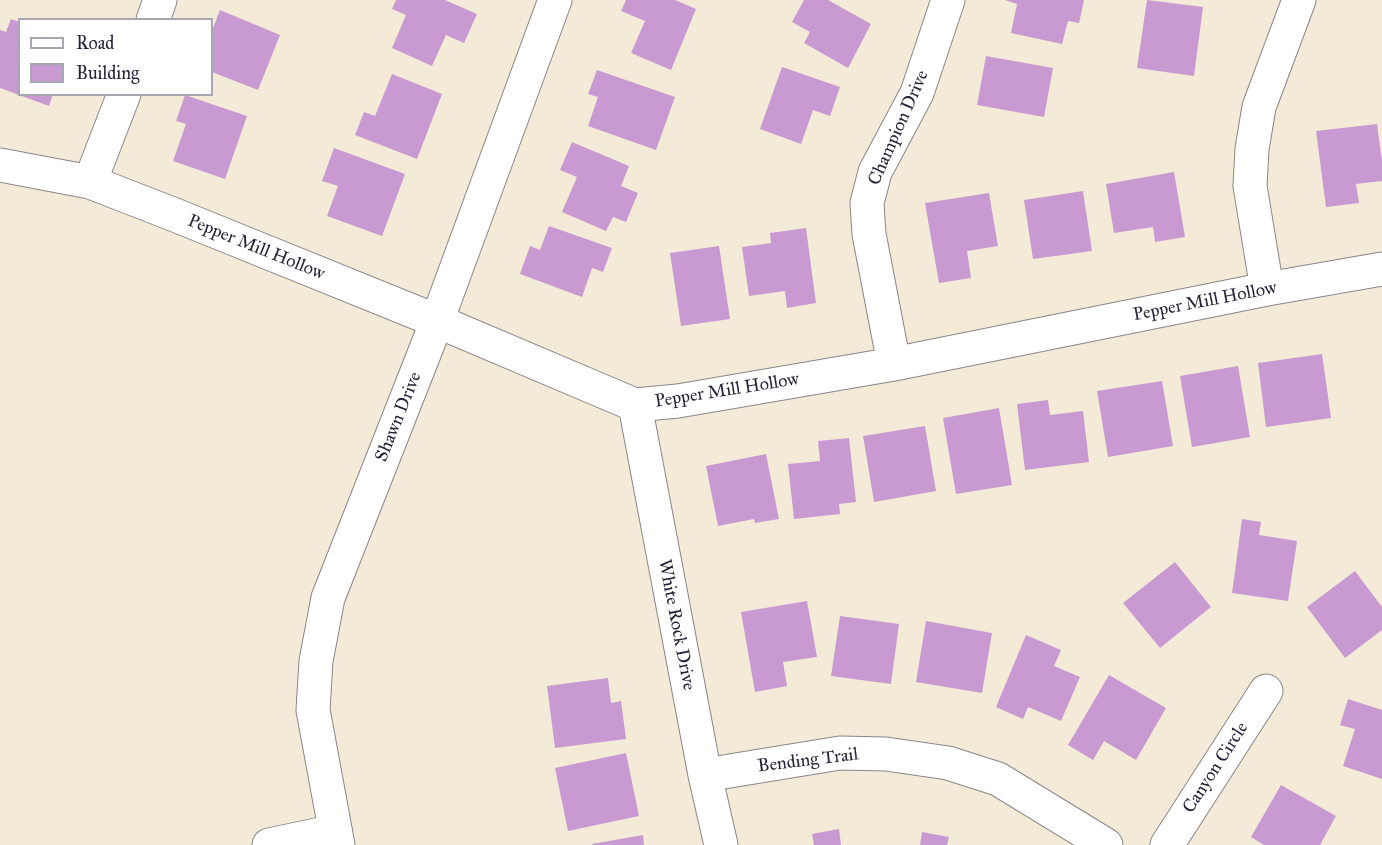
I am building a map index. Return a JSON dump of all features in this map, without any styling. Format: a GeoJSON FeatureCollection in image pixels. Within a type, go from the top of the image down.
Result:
{"type":"FeatureCollection","features":[{"type":"Feature","properties":{"kind":"street"},"geometry":{"type":"LineString","coordinates":[[154,18],[160,0]]}},
{"type":"Feature","properties":{"kind":"street","name":"Shawn Drive"},"geometry":{"type":"LineString","coordinates":[[336,838],[313,710],[316,662],[327,598],[437,321],[555,0]]}},
{"type":"Feature","properties":{"kind":"street","name":"Champion Drive"},"geometry":{"type":"LineString","coordinates":[[894,364],[869,234],[867,202],[875,171],[917,93],[948,0]]}},
{"type":"Feature","properties":{"kind":"street"},"geometry":{"type":"LineString","coordinates":[[1267,290],[1250,186],[1252,149],[1259,106],[1299,0]]}},
{"type":"Feature","properties":{"kind":"street"},"geometry":{"type":"LineString","coordinates":[[90,182],[123,96]]}},
{"type":"Feature","properties":{"kind":"street","name":"Pepper Mill Hollow"},"geometry":{"type":"LineString","coordinates":[[0,165],[90,182],[175,214],[635,405],[894,364],[1382,269]]}},
{"type":"Feature","properties":{"kind":"street","name":"White Rock Drive"},"geometry":{"type":"LineString","coordinates":[[635,405],[705,775],[721,845]]}},
{"type":"Feature","properties":{"kind":"street","name":"Canyon Circle"},"geometry":{"type":"LineString","coordinates":[[1167,845],[1266,691]]}},
{"type":"Feature","properties":{"kind":"street","name":"Bending Trail"},"geometry":{"type":"LineString","coordinates":[[705,775],[840,753],[886,754],[948,763],[998,779],[1106,845]]}},
{"type":"Feature","properties":{"kind":"street"},"geometry":{"type":"LineString","coordinates":[[269,845],[336,838]]}},
{"type":"Feature","properties":{"kind":"building"},"geometry":{"type":"Polygon","coordinates":[[[396,0],[445,0],[477,14],[464,43],[446,35],[432,66],[392,48],[406,15],[392,9],[396,0]]]}},
{"type":"Feature","properties":{"kind":"building"},"geometry":{"type":"Polygon","coordinates":[[[626,0],[675,0],[696,9],[671,70],[631,53],[645,21],[621,11],[626,0]]]}},
{"type":"Feature","properties":{"kind":"building"},"geometry":{"type":"Polygon","coordinates":[[[804,0],[828,0],[871,24],[848,68],[804,43],[810,32],[792,22],[804,0]]]}},
{"type":"Feature","properties":{"kind":"building"},"geometry":{"type":"Polygon","coordinates":[[[1005,0],[1084,0],[1079,23],[1068,21],[1062,44],[1011,33],[1017,4],[1005,0]]]}},
{"type":"Feature","properties":{"kind":"building"},"geometry":{"type":"Polygon","coordinates":[[[1147,0],[1203,7],[1194,76],[1137,68],[1147,0]]]}},
{"type":"Feature","properties":{"kind":"building"},"geometry":{"type":"Polygon","coordinates":[[[220,10],[280,35],[258,90],[213,72],[213,28],[220,10]]]}},
{"type":"Feature","properties":{"kind":"building"},"geometry":{"type":"Polygon","coordinates":[[[11,19],[18,21],[18,95],[0,88],[0,30],[6,32],[11,19]]]}},
{"type":"Feature","properties":{"kind":"building"},"geometry":{"type":"Polygon","coordinates":[[[986,56],[1053,68],[1044,117],[977,105],[986,56]]]}},
{"type":"Feature","properties":{"kind":"building"},"geometry":{"type":"Polygon","coordinates":[[[782,67],[840,87],[830,116],[813,110],[801,144],[760,129],[782,67]]]}},
{"type":"Feature","properties":{"kind":"building"},"geometry":{"type":"Polygon","coordinates":[[[597,70],[675,97],[656,150],[588,126],[598,97],[588,94],[597,70]]]}},
{"type":"Feature","properties":{"kind":"building"},"geometry":{"type":"Polygon","coordinates":[[[392,74],[442,94],[417,159],[355,135],[364,112],[375,116],[392,74]]]}},
{"type":"Feature","properties":{"kind":"building"},"geometry":{"type":"Polygon","coordinates":[[[22,96],[52,96],[49,106],[22,96]]]}},
{"type":"Feature","properties":{"kind":"building"},"geometry":{"type":"Polygon","coordinates":[[[185,96],[247,116],[225,179],[173,161],[186,124],[176,121],[185,96]]]}},
{"type":"Feature","properties":{"kind":"building"},"geometry":{"type":"Polygon","coordinates":[[[1377,124],[1382,181],[1356,184],[1359,203],[1326,207],[1316,131],[1377,124]]]}},
{"type":"Feature","properties":{"kind":"building"},"geometry":{"type":"Polygon","coordinates":[[[572,142],[629,166],[621,186],[638,193],[626,222],[613,217],[606,231],[562,212],[577,177],[560,170],[572,142]]]}},
{"type":"Feature","properties":{"kind":"building"},"geometry":{"type":"Polygon","coordinates":[[[334,148],[405,174],[382,236],[327,216],[338,186],[322,181],[334,148]]]}},
{"type":"Feature","properties":{"kind":"building"},"geometry":{"type":"Polygon","coordinates":[[[1174,172],[1185,237],[1155,242],[1153,227],[1114,233],[1106,184],[1174,172]]]}},
{"type":"Feature","properties":{"kind":"building"},"geometry":{"type":"Polygon","coordinates":[[[1083,191],[1092,251],[1033,259],[1024,200],[1083,191]]]}},
{"type":"Feature","properties":{"kind":"building"},"geometry":{"type":"Polygon","coordinates":[[[989,193],[998,246],[967,251],[971,278],[939,283],[925,203],[989,193]]]}},
{"type":"Feature","properties":{"kind":"building"},"geometry":{"type":"Polygon","coordinates":[[[549,226],[612,248],[603,272],[592,268],[582,297],[520,274],[530,246],[540,250],[549,226]]]}},
{"type":"Feature","properties":{"kind":"building"},"geometry":{"type":"Polygon","coordinates":[[[806,228],[816,303],[787,308],[785,291],[749,296],[742,247],[771,243],[770,233],[806,228]]]}},
{"type":"Feature","properties":{"kind":"building"},"geometry":{"type":"Polygon","coordinates":[[[719,246],[730,319],[681,326],[670,253],[719,246]]]}},
{"type":"Feature","properties":{"kind":"building"},"geometry":{"type":"Polygon","coordinates":[[[1322,354],[1331,418],[1266,427],[1258,363],[1322,354]]]}},
{"type":"Feature","properties":{"kind":"building"},"geometry":{"type":"Polygon","coordinates":[[[1238,366],[1250,437],[1192,447],[1180,376],[1238,366]]]}},
{"type":"Feature","properties":{"kind":"building"},"geometry":{"type":"Polygon","coordinates":[[[1162,381],[1173,446],[1108,457],[1097,391],[1162,381]]]}},
{"type":"Feature","properties":{"kind":"building"},"geometry":{"type":"Polygon","coordinates":[[[1048,400],[1050,415],[1083,411],[1089,462],[1025,470],[1017,404],[1048,400]]]}},
{"type":"Feature","properties":{"kind":"building"},"geometry":{"type":"Polygon","coordinates":[[[999,408],[1012,485],[956,494],[943,418],[999,408]]]}},
{"type":"Feature","properties":{"kind":"building"},"geometry":{"type":"Polygon","coordinates":[[[925,426],[936,491],[874,502],[863,436],[925,426]]]}},
{"type":"Feature","properties":{"kind":"building"},"geometry":{"type":"Polygon","coordinates":[[[849,438],[856,502],[839,504],[840,514],[794,519],[788,464],[820,461],[818,441],[849,438]]]}},
{"type":"Feature","properties":{"kind":"building"},"geometry":{"type":"Polygon","coordinates":[[[766,454],[779,519],[755,523],[754,519],[718,526],[706,466],[766,454]]]}},
{"type":"Feature","properties":{"kind":"building"},"geometry":{"type":"Polygon","coordinates":[[[1242,519],[1261,522],[1259,535],[1297,541],[1288,601],[1232,593],[1242,519]]]}},
{"type":"Feature","properties":{"kind":"building"},"geometry":{"type":"Polygon","coordinates":[[[1175,562],[1211,607],[1160,648],[1123,603],[1175,562]]]}},
{"type":"Feature","properties":{"kind":"building"},"geometry":{"type":"Polygon","coordinates":[[[1355,571],[1382,607],[1382,630],[1345,658],[1307,607],[1355,571]]]}},
{"type":"Feature","properties":{"kind":"building"},"geometry":{"type":"Polygon","coordinates":[[[807,601],[817,657],[783,662],[787,686],[755,692],[741,612],[807,601]]]}},
{"type":"Feature","properties":{"kind":"building"},"geometry":{"type":"Polygon","coordinates":[[[840,616],[899,624],[891,684],[831,676],[840,616]]]}},
{"type":"Feature","properties":{"kind":"building"},"geometry":{"type":"Polygon","coordinates":[[[926,621],[992,633],[982,693],[916,682],[926,621]]]}},
{"type":"Feature","properties":{"kind":"building"},"geometry":{"type":"Polygon","coordinates":[[[1026,635],[1061,650],[1054,666],[1080,677],[1061,721],[1028,707],[1023,719],[996,707],[1026,635]]]}},
{"type":"Feature","properties":{"kind":"building"},"geometry":{"type":"Polygon","coordinates":[[[1109,675],[1166,708],[1136,760],[1104,741],[1093,760],[1068,745],[1109,675]]]}},
{"type":"Feature","properties":{"kind":"building"},"geometry":{"type":"Polygon","coordinates":[[[608,678],[611,703],[621,701],[626,739],[555,748],[547,686],[608,678]]]}},
{"type":"Feature","properties":{"kind":"building"},"geometry":{"type":"Polygon","coordinates":[[[1348,699],[1382,710],[1382,779],[1343,766],[1355,729],[1340,725],[1348,699]]]}},
{"type":"Feature","properties":{"kind":"building"},"geometry":{"type":"Polygon","coordinates":[[[626,753],[639,816],[568,831],[555,768],[626,753]]]}},
{"type":"Feature","properties":{"kind":"building"},"geometry":{"type":"Polygon","coordinates":[[[1281,785],[1336,816],[1320,845],[1264,845],[1251,837],[1281,785]]]}},
{"type":"Feature","properties":{"kind":"building"},"geometry":{"type":"Polygon","coordinates":[[[839,829],[841,845],[814,845],[812,834],[839,829]]]}},
{"type":"Feature","properties":{"kind":"building"},"geometry":{"type":"Polygon","coordinates":[[[922,832],[949,837],[947,845],[920,845],[922,832]]]}},
{"type":"Feature","properties":{"kind":"building"},"geometry":{"type":"Polygon","coordinates":[[[643,835],[644,845],[592,844],[643,835]]]}}]}
